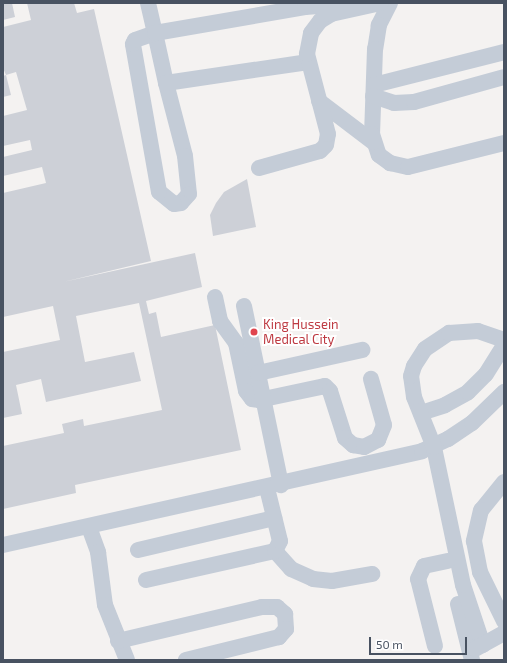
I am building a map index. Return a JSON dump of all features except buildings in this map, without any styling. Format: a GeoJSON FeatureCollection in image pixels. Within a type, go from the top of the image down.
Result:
{"type":"FeatureCollection","features":[{"type":"Feature","properties":{"kind":"street"},"geometry":{"type":"LineString","coordinates":[[148,3],[155,33],[166,83],[185,156],[189,194],[181,203],[174,204],[159,192],[133,44],[138,38],[155,33],[312,6],[349,7],[381,3]]}},
{"type":"Feature","properties":{"kind":"street"},"geometry":{"type":"LineString","coordinates":[[373,142],[376,36],[382,16],[390,3]]}},
{"type":"Feature","properties":{"kind":"street"},"geometry":{"type":"LineString","coordinates":[[259,168],[324,148],[328,142],[328,134],[308,62],[307,47],[311,33],[325,17],[349,7]]}},
{"type":"Feature","properties":{"kind":"street"},"geometry":{"type":"LineString","coordinates":[[374,90],[504,52]]}},
{"type":"Feature","properties":{"kind":"street"},"geometry":{"type":"LineString","coordinates":[[166,83],[308,62]]}},
{"type":"Feature","properties":{"kind":"street"},"geometry":{"type":"LineString","coordinates":[[374,90],[394,103],[414,102],[504,77]]}},
{"type":"Feature","properties":{"kind":"street"},"geometry":{"type":"LineString","coordinates":[[319,101],[373,142],[384,160],[402,167],[504,143]]}},
{"type":"Feature","properties":{"kind":"street"},"geometry":{"type":"LineString","coordinates":[[215,297],[220,321],[236,343],[247,395],[252,399],[263,399],[325,386],[330,391],[345,438],[353,445],[364,447],[378,440],[384,425],[371,379]]}},
{"type":"Feature","properties":{"kind":"street"},"geometry":{"type":"LineString","coordinates":[[244,306],[263,399],[274,486],[274,518],[280,541],[275,551]]}},
{"type":"Feature","properties":{"kind":"street"},"geometry":{"type":"LineString","coordinates":[[476,652],[447,561],[421,413],[411,386],[411,376],[418,356],[432,342],[449,333],[468,330],[488,333],[504,340]]}},
{"type":"Feature","properties":{"kind":"street"},"geometry":{"type":"LineString","coordinates":[[421,413],[445,405],[468,392],[486,374],[504,346]]}},
{"type":"Feature","properties":{"kind":"street"},"geometry":{"type":"LineString","coordinates":[[258,373],[362,350]]}},
{"type":"Feature","properties":{"kind":"street"},"geometry":{"type":"LineString","coordinates":[[3,546],[274,486],[428,449],[472,422],[504,392]]}},
{"type":"Feature","properties":{"kind":"street"},"geometry":{"type":"LineString","coordinates":[[428,449],[456,559],[476,652]]}},
{"type":"Feature","properties":{"kind":"street"},"geometry":{"type":"LineString","coordinates":[[504,482],[481,510],[474,541],[480,572],[504,621]]}},
{"type":"Feature","properties":{"kind":"street"},"geometry":{"type":"LineString","coordinates":[[138,550],[274,518]]}},
{"type":"Feature","properties":{"kind":"street"},"geometry":{"type":"LineString","coordinates":[[88,527],[98,552],[105,605],[118,641],[127,660]]}},
{"type":"Feature","properties":{"kind":"street"},"geometry":{"type":"LineString","coordinates":[[275,551],[284,564],[305,577],[332,580],[372,574]]}},
{"type":"Feature","properties":{"kind":"street"},"geometry":{"type":"LineString","coordinates":[[146,580],[275,551]]}},
{"type":"Feature","properties":{"kind":"street"},"geometry":{"type":"LineString","coordinates":[[435,646],[418,579],[424,566],[447,561]]}},
{"type":"Feature","properties":{"kind":"street"},"geometry":{"type":"LineString","coordinates":[[118,641],[267,606],[277,607],[285,614],[286,629],[279,637],[186,660]]}},
{"type":"Feature","properties":{"kind":"street"},"geometry":{"type":"LineString","coordinates":[[476,652],[504,633]]}},
{"type":"Feature","properties":{"kind":"place","name":"King Hussein Medical City"},"geometry":{"type":"Point","coordinates":[254,332]}}]}
